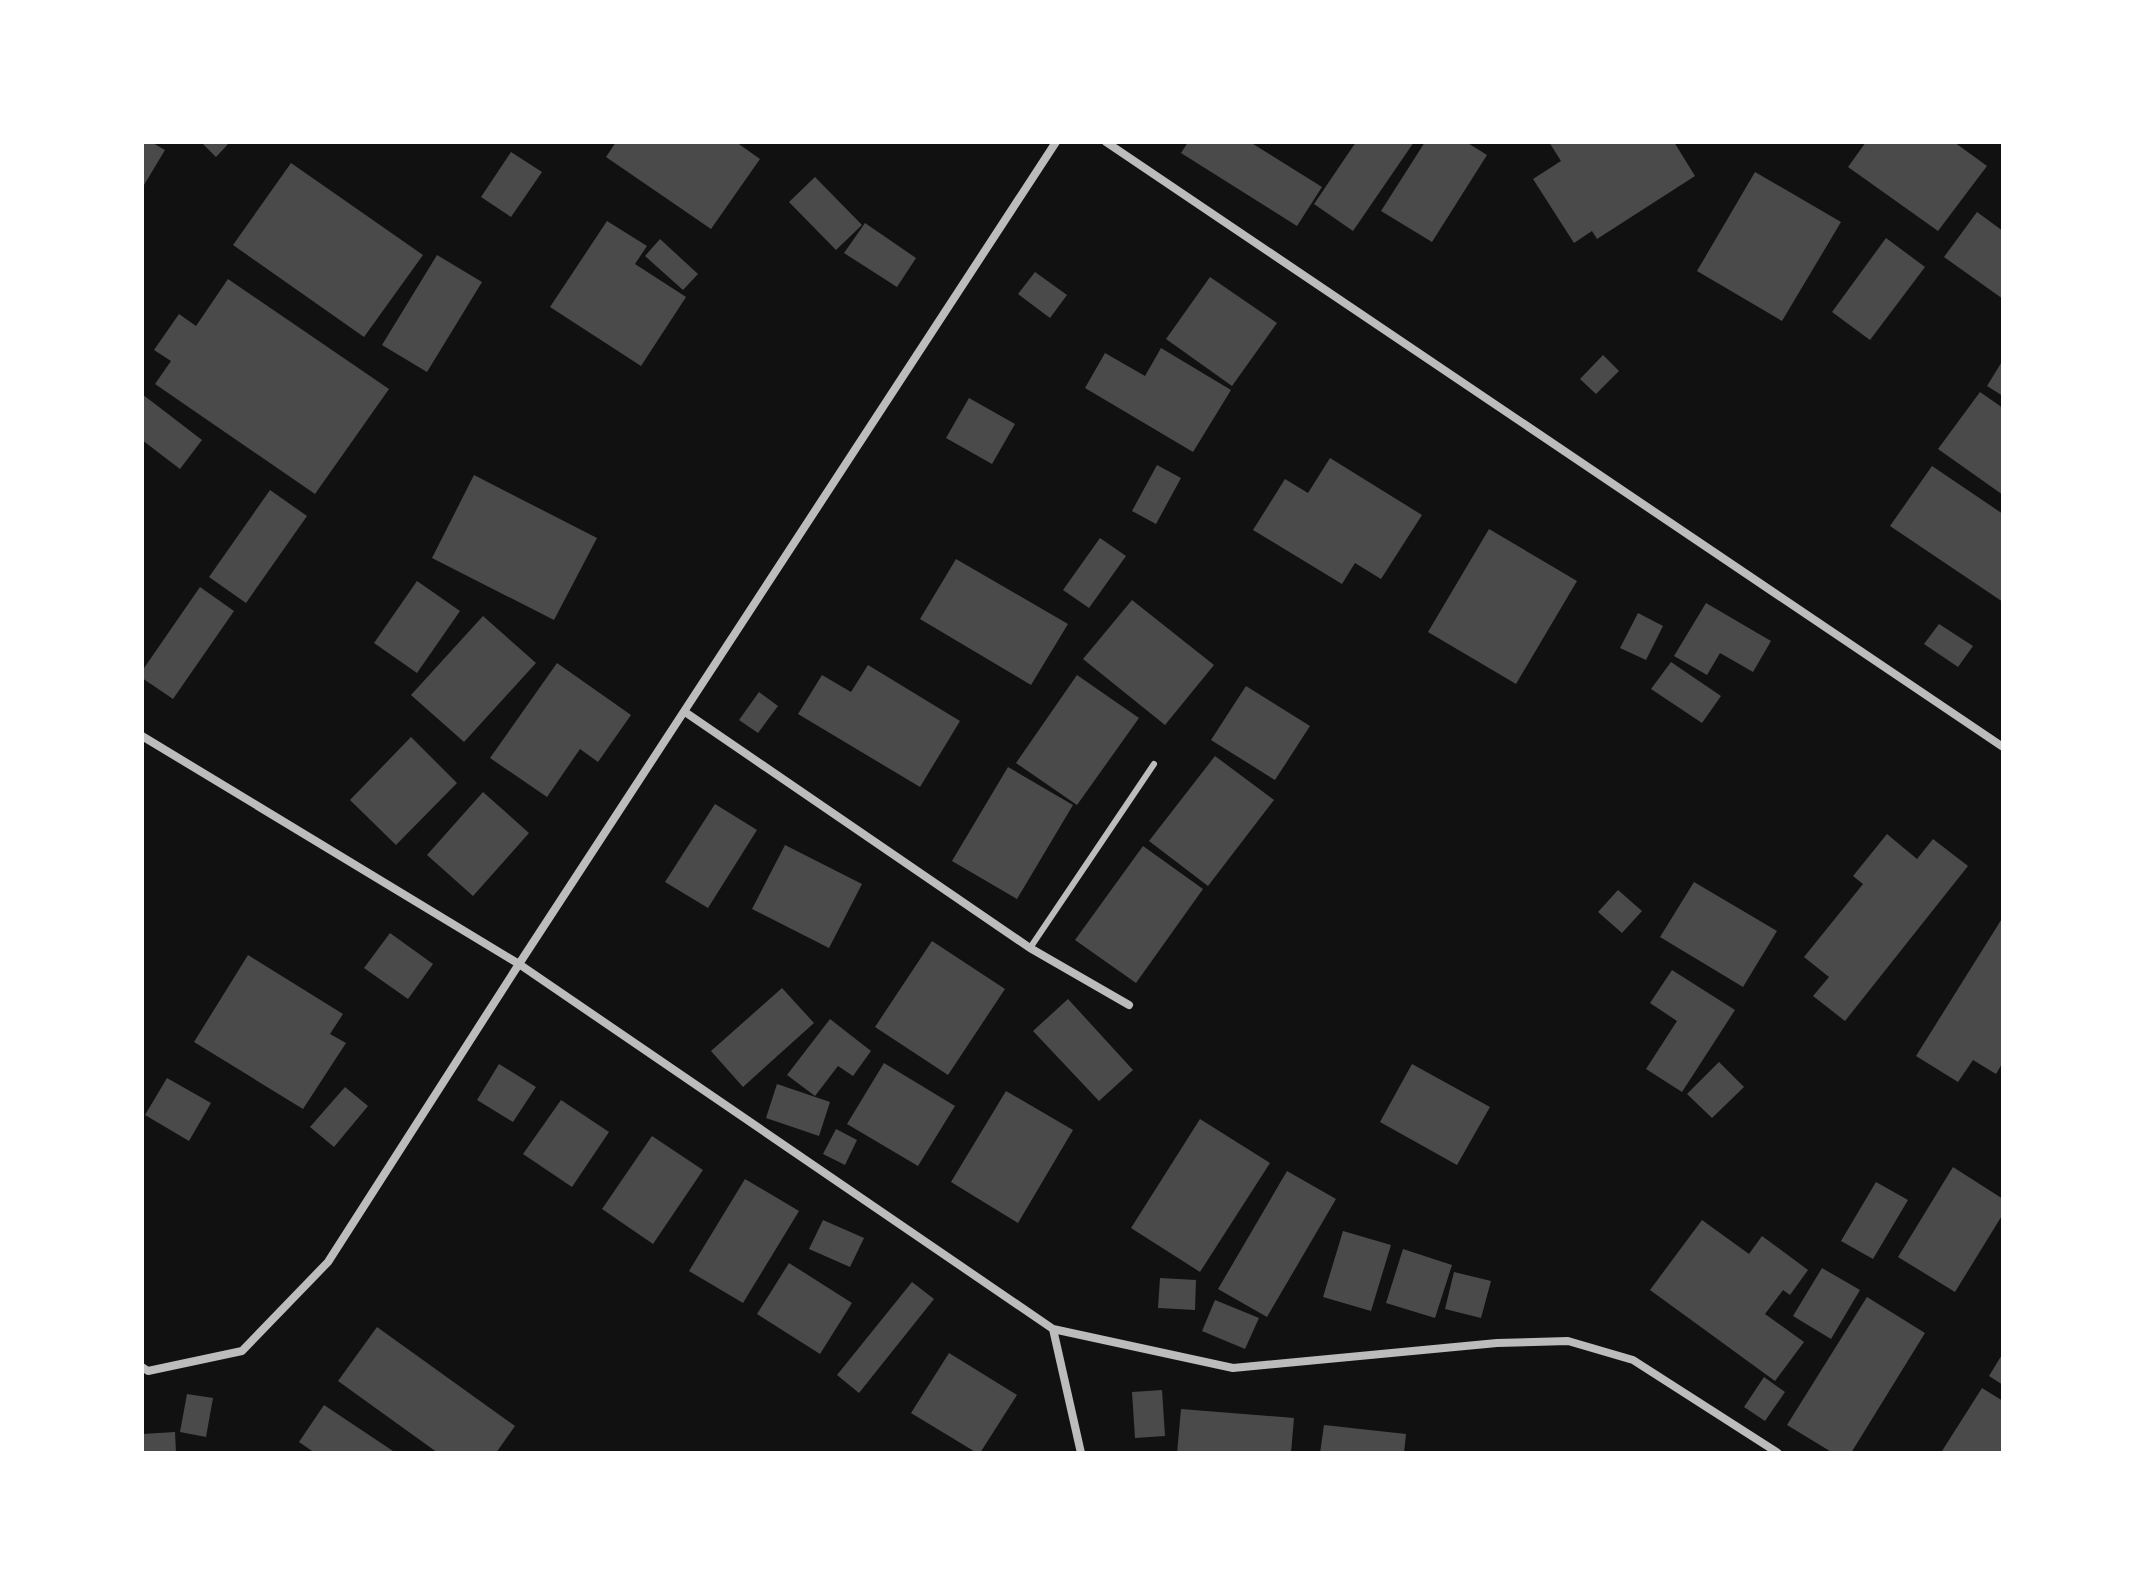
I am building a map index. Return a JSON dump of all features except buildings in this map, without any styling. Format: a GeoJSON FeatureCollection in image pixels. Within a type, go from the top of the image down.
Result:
{"type":"FeatureCollection","features":[{"type":"Feature","properties":{"kind":"street"},"geometry":{"type":"LineString","coordinates":[[142,1367],[148,1371],[242,1351],[328,1262],[1056,142]]}},
{"type":"Feature","properties":{"kind":"street"},"geometry":{"type":"LineString","coordinates":[[1106,142],[2003,747]]}},
{"type":"Feature","properties":{"kind":"street"},"geometry":{"type":"LineString","coordinates":[[685,712],[1030,948],[1129,1005]]}},
{"type":"Feature","properties":{"kind":"street"},"geometry":{"type":"LineString","coordinates":[[142,736],[519,964],[1053,1329],[1233,1368],[1497,1343],[1568,1341],[1633,1360],[1778,1453]]}},
{"type":"Feature","properties":{"kind":"street"},"geometry":{"type":"LineString","coordinates":[[1053,1329],[1081,1453]]}},
{"type":"Feature","properties":{"kind":"lane"},"geometry":{"type":"LineString","coordinates":[[1030,948],[1154,764]]}}]}
